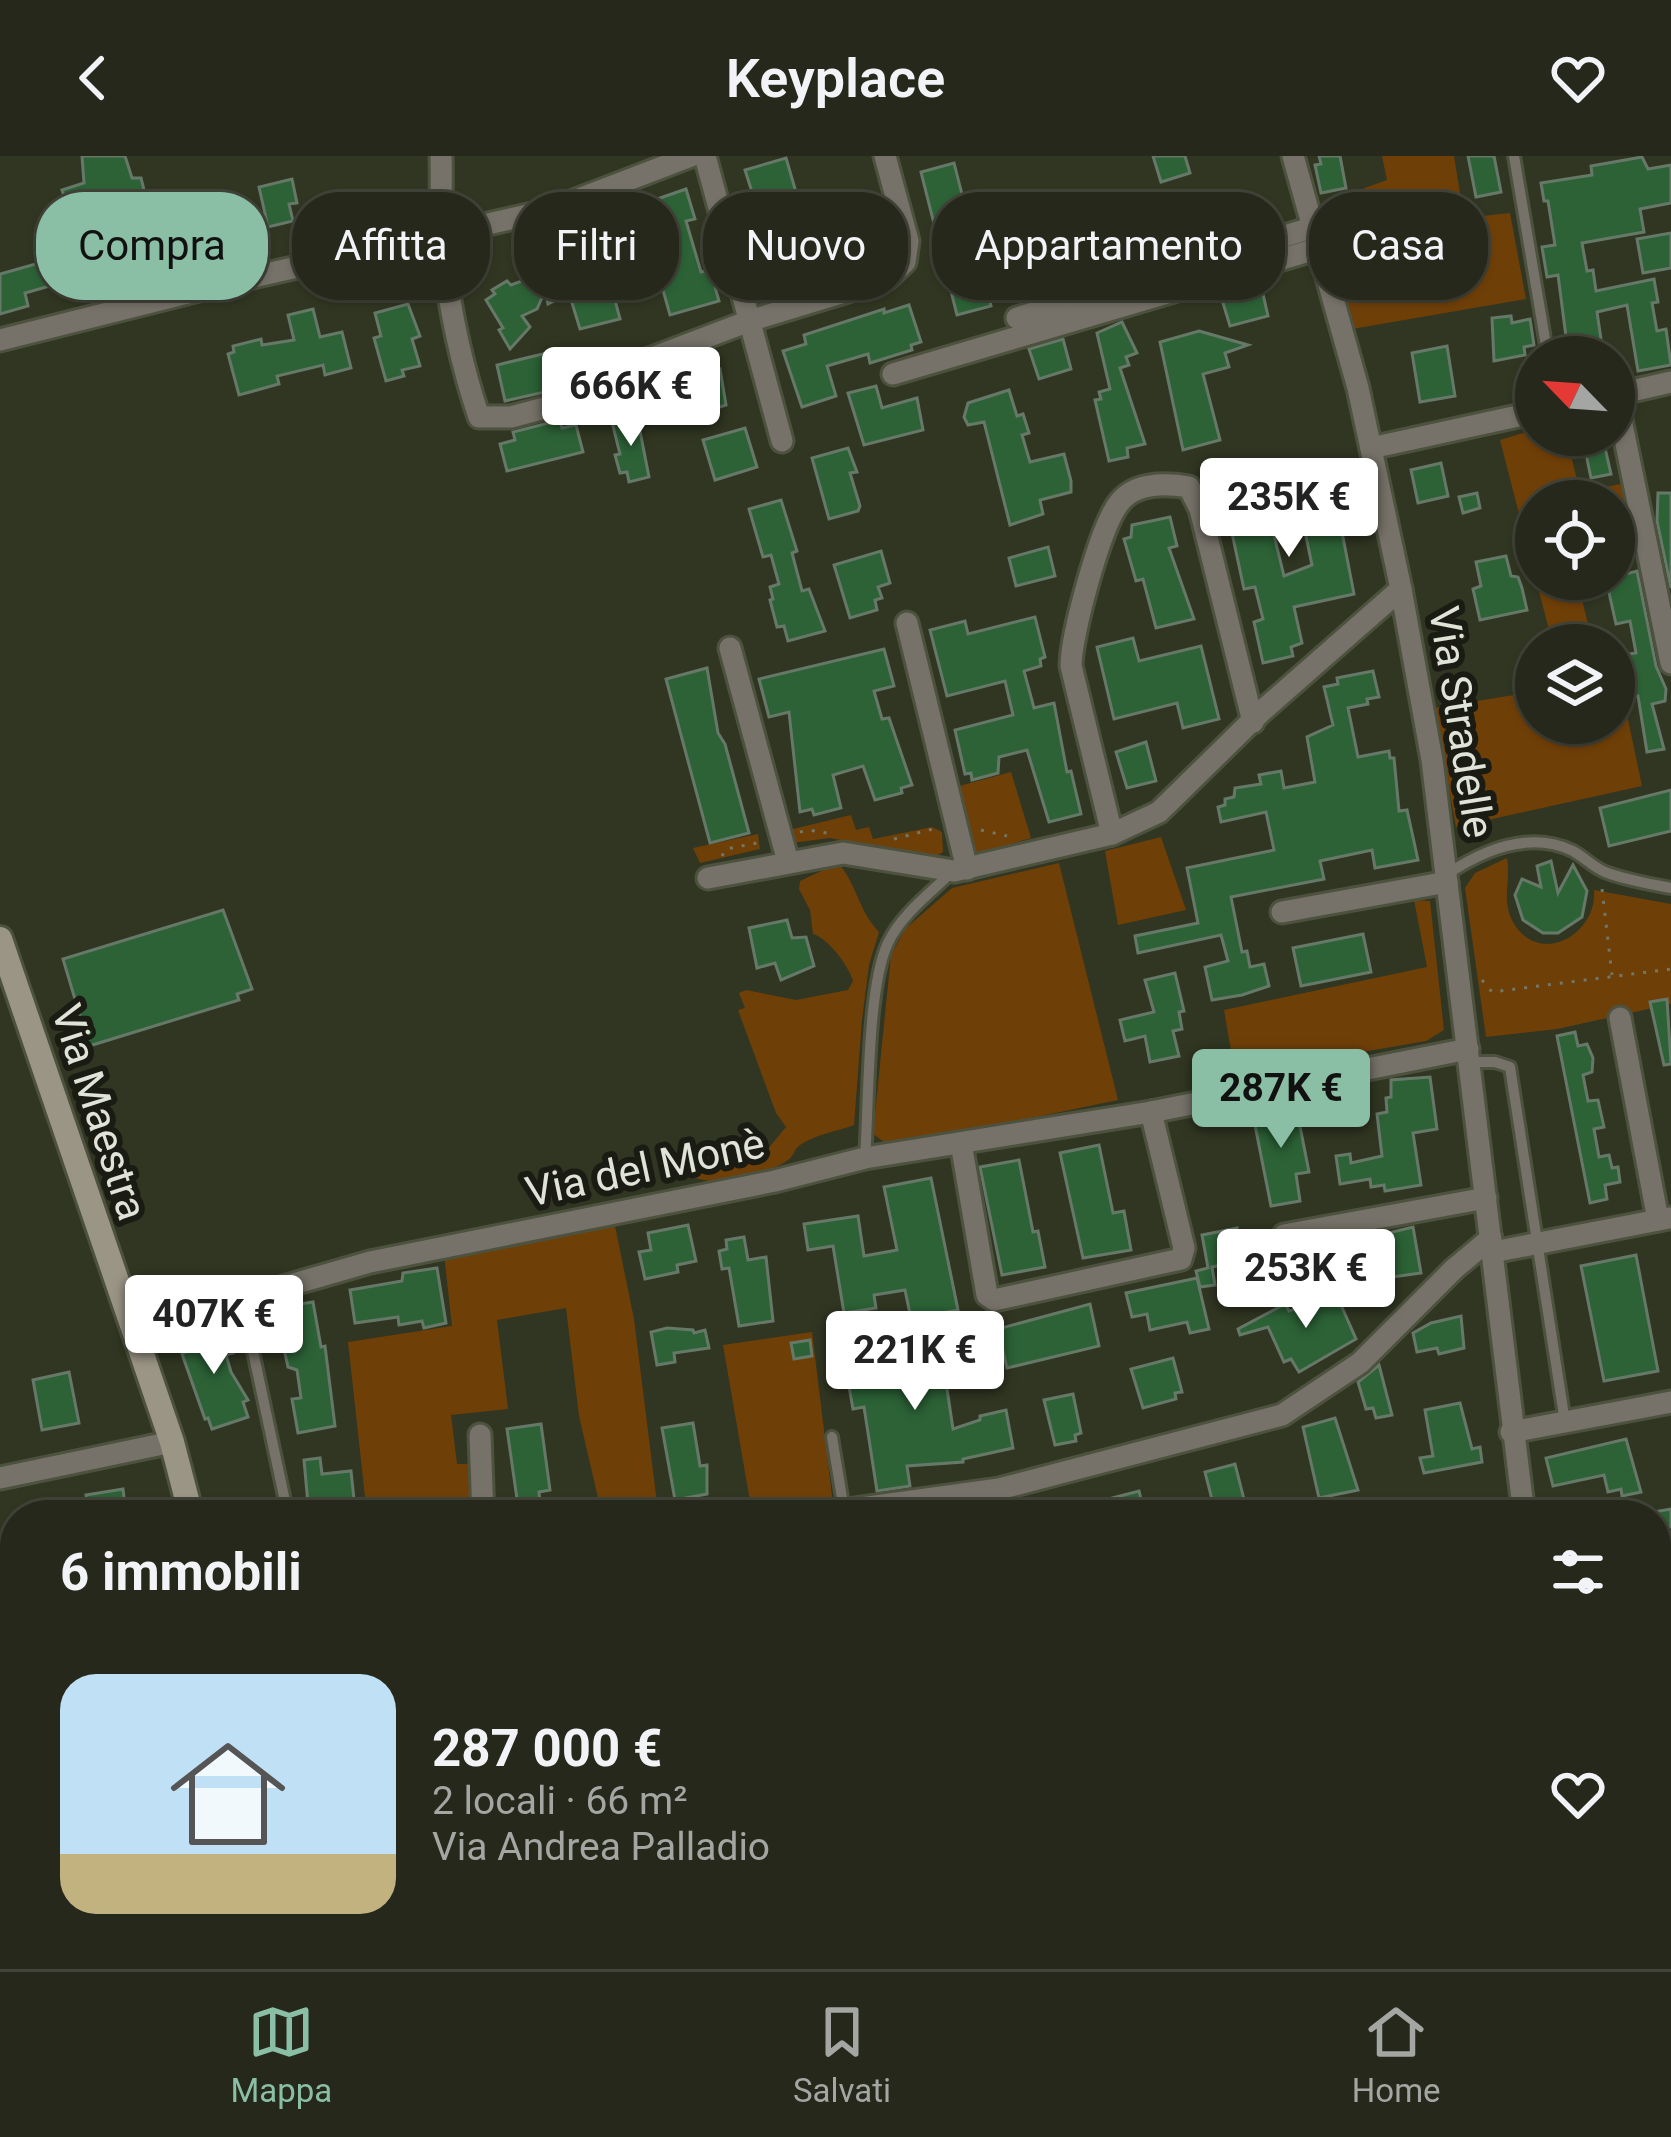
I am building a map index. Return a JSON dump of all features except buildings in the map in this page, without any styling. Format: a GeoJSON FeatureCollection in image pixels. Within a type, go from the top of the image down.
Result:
{"type":"FeatureCollection","features":[{"type":"Feature","properties":{"kind":"main road","name":"Via Maestra"},"geometry":{"type":"LineString","coordinates":[[0,939],[172,1442],[187,1500]]}},
{"type":"Feature","properties":{"kind":"street"},"geometry":{"type":"LineString","coordinates":[[441,156],[441,192]]}},
{"type":"Feature","properties":{"kind":"street"},"geometry":{"type":"LineString","coordinates":[[490,224],[550,210],[691,156]]}},
{"type":"Feature","properties":{"kind":"street"},"geometry":{"type":"LineString","coordinates":[[705,156],[782,441]]}},
{"type":"Feature","properties":{"kind":"street"},"geometry":{"type":"LineString","coordinates":[[649,359],[749,321],[887,279],[905,262],[908,241],[885,156]]}},
{"type":"Feature","properties":{"kind":"street","name":"Via Stradelle"},"geometry":{"type":"LineString","coordinates":[[1293,156],[1309,218]]}},
{"type":"Feature","properties":{"kind":"street"},"geometry":{"type":"LineString","coordinates":[[1017,318],[1309,239]]}},
{"type":"Feature","properties":{"kind":"street"},"geometry":{"type":"LineString","coordinates":[[893,374],[1309,240]]}},
{"type":"Feature","properties":{"kind":"street"},"geometry":{"type":"LineString","coordinates":[[0,340],[292,269]]}},
{"type":"Feature","properties":{"kind":"street"},"geometry":{"type":"LineString","coordinates":[[452,300],[464,372],[479,417],[511,417],[566,402]]}},
{"type":"Feature","properties":{"kind":"street","name":"Via Stradelle"},"geometry":{"type":"LineString","coordinates":[[1331,300],[1371,448],[1432,760],[1522,1500]]}},
{"type":"Feature","properties":{"kind":"street"},"geometry":{"type":"LineString","coordinates":[[1635,390],[1671,382]]}},
{"type":"Feature","properties":{"kind":"street"},"geometry":{"type":"LineString","coordinates":[[1371,448],[1515,417]]}},
{"type":"Feature","properties":{"kind":"street"},"geometry":{"type":"LineString","coordinates":[[1628,456],[1671,662]]}},
{"type":"Feature","properties":{"kind":"street"},"geometry":{"type":"LineString","coordinates":[[1112,834],[1071,666],[1071,644],[1108,524],[1120,501],[1142,488],[1166,483],[1189,487],[1200,509],[1253,722]]}},
{"type":"Feature","properties":{"kind":"street"},"geometry":{"type":"LineString","coordinates":[[708,878],[843,853],[960,870],[1112,834],[1160,812],[1401,589]]}},
{"type":"Feature","properties":{"kind":"street"},"geometry":{"type":"LineString","coordinates":[[907,623],[960,870]]}},
{"type":"Feature","properties":{"kind":"street"},"geometry":{"type":"LineString","coordinates":[[730,647],[788,862]]}},
{"type":"Feature","properties":{"kind":"street","name":"Via Stradelle"},"geometry":{"type":"LineString","coordinates":[[1282,912],[1446,878]]}},
{"type":"Feature","properties":{"kind":"street"},"geometry":{"type":"LineString","coordinates":[[918,1500],[999,1489],[1282,1415],[1360,1363],[1492,1245],[1538,1244],[1665,1219],[1620,1018]]}},
{"type":"Feature","properties":{"kind":"street","name":"Via del Monè"},"geometry":{"type":"LineString","coordinates":[[134,1330],[370,1262],[866,1159],[1468,1055]]}},
{"type":"Feature","properties":{"kind":"street"},"geometry":{"type":"LineString","coordinates":[[962,1143],[987,1294],[994,1300],[1181,1259],[1184,1249],[1151,1112]]}},
{"type":"Feature","properties":{"kind":"street"},"geometry":{"type":"LineString","coordinates":[[1284,1235],[1486,1198]]}},
{"type":"Feature","properties":{"kind":"street"},"geometry":{"type":"LineString","coordinates":[[1511,1432],[1671,1402]]}},
{"type":"Feature","properties":{"kind":"street"},"geometry":{"type":"LineString","coordinates":[[481,1435],[483,1500]]}},
{"type":"Feature","properties":{"kind":"street"},"geometry":{"type":"LineString","coordinates":[[0,1478],[172,1442]]}},
{"type":"Feature","properties":{"kind":"lane"},"geometry":{"type":"LineString","coordinates":[[1514,156],[1544,336]]}},
{"type":"Feature","properties":{"kind":"lane"},"geometry":{"type":"LineString","coordinates":[[1446,878],[1486,851],[1545,842],[1572,851],[1600,870],[1671,888]]}},
{"type":"Feature","properties":{"kind":"lane"},"geometry":{"type":"LineString","coordinates":[[866,1159],[877,986],[888,941],[917,906],[960,870]]}},
{"type":"Feature","properties":{"kind":"lane"},"geometry":{"type":"LineString","coordinates":[[1468,1055],[1510,1067],[1564,1422]]}},
{"type":"Feature","properties":{"kind":"lane"},"geometry":{"type":"LineString","coordinates":[[242,1300],[285,1500]]}},
{"type":"Feature","properties":{"kind":"lane"},"geometry":{"type":"LineString","coordinates":[[832,1437],[842,1500]]}},
{"type":"Feature","properties":{"kind":"path"},"geometry":{"type":"LineString","coordinates":[[1600,870],[1612,976]]}},
{"type":"Feature","properties":{"kind":"path"},"geometry":{"type":"LineString","coordinates":[[1458,969],[1472,970],[1492,992],[1671,969]]}},
{"type":"Feature","properties":{"kind":"shaded area"},"geometry":{"type":"Polygon","coordinates":[[[1382,156],[1454,156],[1460,192],[1354,192],[1387,180],[1382,156]]]}},
{"type":"Feature","properties":{"kind":"shaded area"},"geometry":{"type":"Polygon","coordinates":[[[1510,213],[1526,299],[1352,329],[1347,300],[1488,300],[1488,215],[1510,213]]]}},
{"type":"Feature","properties":{"kind":"shaded area"},"geometry":{"type":"Polygon","coordinates":[[[1515,435],[1515,456],[1571,456],[1577,480],[1515,480],[1515,498],[1500,440],[1515,435]]]}},
{"type":"Feature","properties":{"kind":"shaded area"},"geometry":{"type":"Polygon","coordinates":[[[1541,600],[1582,600],[1588,624],[1547,624],[1541,600]]]}},
{"type":"Feature","properties":{"kind":"shaded area"},"geometry":{"type":"Polygon","coordinates":[[[1515,695],[1515,744],[1633,744],[1642,786],[1456,827],[1434,708],[1515,695]]]}},
{"type":"Feature","properties":{"kind":"shaded area"},"geometry":{"type":"Polygon","coordinates":[[[1011,772],[1031,838],[971,852],[952,788],[1011,772]]]}},
{"type":"Feature","properties":{"kind":"shaded area"},"geometry":{"type":"Polygon","coordinates":[[[851,815],[856,830],[869,827],[873,839],[932,827],[942,832],[943,852],[933,858],[830,838],[791,843],[785,831],[851,815]]]}},
{"type":"Feature","properties":{"kind":"shaded area"},"geometry":{"type":"Polygon","coordinates":[[[758,834],[760,849],[700,863],[693,848],[758,834]]]}},
{"type":"Feature","properties":{"kind":"shaded area"},"geometry":{"type":"Polygon","coordinates":[[[1161,837],[1186,910],[1118,925],[1105,851],[1161,837]]]}},
{"type":"Feature","properties":{"kind":"shaded area"},"geometry":{"type":"Polygon","coordinates":[[[1507,858],[1509,914],[1524,936],[1537,943],[1551,944],[1577,932],[1593,906],[1594,890],[1671,904],[1671,1004],[1557,1029],[1486,1037],[1465,888],[1475,873],[1507,858]]]}},
{"type":"Feature","properties":{"kind":"shaded area"},"geometry":{"type":"Polygon","coordinates":[[[838,863],[879,932],[869,965],[854,1125],[806,1142],[788,1160],[767,1171],[724,1181],[698,1179],[688,1174],[737,1155],[767,1150],[786,1127],[776,1113],[738,1010],[745,1008],[739,993],[746,990],[796,1000],[848,990],[853,981],[837,953],[813,934],[810,910],[799,889],[800,881],[838,863]]]}},
{"type":"Feature","properties":{"kind":"shaded area"},"geometry":{"type":"Polygon","coordinates":[[[1059,863],[1118,1100],[887,1144],[873,1134],[891,955],[905,929],[952,888],[1059,863]]]}},
{"type":"Feature","properties":{"kind":"shaded area"},"geometry":{"type":"Polygon","coordinates":[[[1414,900],[1430,901],[1444,1030],[1426,1041],[1235,1074],[1224,1010],[1427,967],[1414,900]]]}},
{"type":"Feature","properties":{"kind":"shaded area"},"geometry":{"type":"Polygon","coordinates":[[[614,1221],[634,1319],[657,1500],[599,1500],[579,1416],[566,1308],[497,1320],[508,1409],[451,1415],[457,1464],[468,1464],[471,1500],[365,1500],[348,1342],[452,1326],[444,1254],[614,1221]]]}},
{"type":"Feature","properties":{"kind":"shaded area"},"geometry":{"type":"Polygon","coordinates":[[[812,1332],[833,1500],[750,1500],[723,1345],[812,1332]]]}}]}
